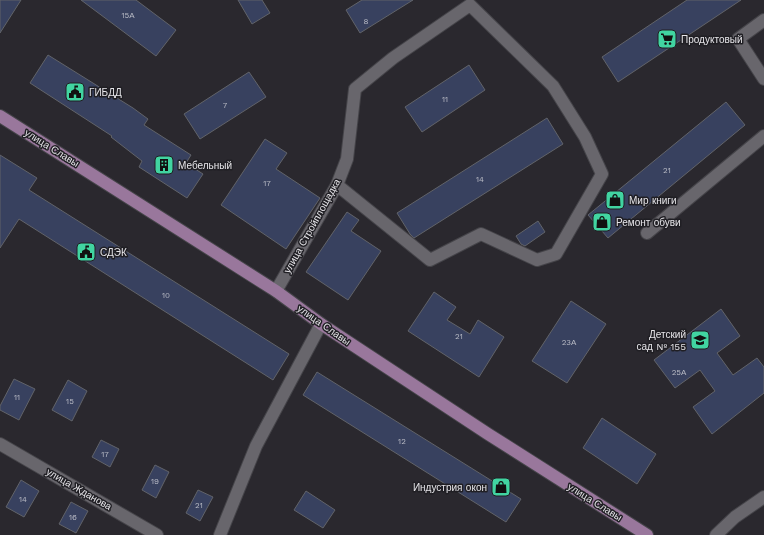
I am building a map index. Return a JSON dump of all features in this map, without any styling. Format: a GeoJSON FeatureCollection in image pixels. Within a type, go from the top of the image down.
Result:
{"type":"FeatureCollection","features":[{"type":"Feature","properties":{"kind":"main road","name":"улица Славы"},"geometry":{"type":"LineString","coordinates":[[0,116],[276,290],[321,324],[488,434],[647,535]]}},
{"type":"Feature","properties":{"kind":"street","name":"улица Стройплощадка"},"geometry":{"type":"LineString","coordinates":[[276,290],[337,185],[347,160],[355,88],[393,58],[470,5],[553,86],[585,137],[602,174],[556,254],[537,260],[481,234],[430,260],[337,185]]}},
{"type":"Feature","properties":{"kind":"street"},"geometry":{"type":"LineString","coordinates":[[764,20],[738,39],[764,79]]}},
{"type":"Feature","properties":{"kind":"street"},"geometry":{"type":"LineString","coordinates":[[647,233],[764,136]]}},
{"type":"Feature","properties":{"kind":"street"},"geometry":{"type":"LineString","coordinates":[[220,535],[256,446],[321,324]]}},
{"type":"Feature","properties":{"kind":"street","name":"улица Жданова"},"geometry":{"type":"LineString","coordinates":[[0,444],[157,535]]}},
{"type":"Feature","properties":{"kind":"street"},"geometry":{"type":"LineString","coordinates":[[716,535],[735,517],[764,497]]}},
{"type":"Feature","properties":{"kind":"building"},"geometry":{"type":"Polygon","coordinates":[[[0,0],[21,0],[0,33],[0,0]]]}},
{"type":"Feature","properties":{"kind":"building"},"geometry":{"type":"Polygon","coordinates":[[[81,0],[136,0],[176,30],[156,56],[81,0]]]}},
{"type":"Feature","properties":{"kind":"building"},"geometry":{"type":"Polygon","coordinates":[[[238,0],[262,0],[270,13],[252,24],[238,0]]]}},
{"type":"Feature","properties":{"kind":"building"},"geometry":{"type":"Polygon","coordinates":[[[362,0],[413,0],[360,33],[346,10],[362,0]]]}},
{"type":"Feature","properties":{"kind":"building"},"geometry":{"type":"Polygon","coordinates":[[[687,0],[741,0],[618,82],[602,57],[687,0]]]}},
{"type":"Feature","properties":{"kind":"building"},"geometry":{"type":"Polygon","coordinates":[[[48,55],[133,108],[148,119],[144,125],[191,155],[186,163],[203,174],[187,198],[139,167],[142,161],[111,137],[112,136],[30,83],[48,55]]]}},
{"type":"Feature","properties":{"kind":"building"},"geometry":{"type":"Polygon","coordinates":[[[469,65],[485,90],[422,132],[405,107],[469,65]]]}},
{"type":"Feature","properties":{"kind":"building"},"geometry":{"type":"Polygon","coordinates":[[[249,72],[266,97],[200,139],[184,114],[249,72]]]}},
{"type":"Feature","properties":{"kind":"building"},"geometry":{"type":"Polygon","coordinates":[[[726,102],[745,125],[608,238],[588,215],[726,102]]]}},
{"type":"Feature","properties":{"kind":"building"},"geometry":{"type":"Polygon","coordinates":[[[547,118],[563,144],[414,238],[410,234],[397,213],[547,118]]]}},
{"type":"Feature","properties":{"kind":"building"},"geometry":{"type":"Polygon","coordinates":[[[265,139],[287,153],[276,169],[320,198],[286,249],[221,205],[265,139]]]}},
{"type":"Feature","properties":{"kind":"building"},"geometry":{"type":"Polygon","coordinates":[[[0,155],[37,178],[29,190],[289,354],[273,380],[19,219],[0,248],[0,155]]]}},
{"type":"Feature","properties":{"kind":"building"},"geometry":{"type":"Polygon","coordinates":[[[347,212],[359,220],[351,231],[381,251],[348,300],[306,272],[347,212]]]}},
{"type":"Feature","properties":{"kind":"building"},"geometry":{"type":"Polygon","coordinates":[[[538,221],[545,232],[525,246],[521,244],[516,236],[538,221]]]}},
{"type":"Feature","properties":{"kind":"building"},"geometry":{"type":"Polygon","coordinates":[[[434,292],[456,307],[447,320],[470,334],[478,320],[504,337],[479,377],[408,331],[434,292]]]}},
{"type":"Feature","properties":{"kind":"building"},"geometry":{"type":"Polygon","coordinates":[[[571,301],[606,324],[567,383],[532,361],[571,301]]]}},
{"type":"Feature","properties":{"kind":"building"},"geometry":{"type":"Polygon","coordinates":[[[721,309],[740,336],[717,353],[733,375],[757,358],[764,367],[764,393],[712,434],[693,407],[715,391],[700,370],[675,388],[654,360],[721,309]]]}},
{"type":"Feature","properties":{"kind":"building"},"geometry":{"type":"Polygon","coordinates":[[[317,372],[521,499],[506,522],[303,395],[317,372]]]}},
{"type":"Feature","properties":{"kind":"building"},"geometry":{"type":"Polygon","coordinates":[[[14,379],[35,389],[19,420],[0,410],[0,406],[14,379]]]}},
{"type":"Feature","properties":{"kind":"building"},"geometry":{"type":"Polygon","coordinates":[[[68,380],[87,391],[72,421],[52,410],[68,380]]]}},
{"type":"Feature","properties":{"kind":"building"},"geometry":{"type":"Polygon","coordinates":[[[602,418],[656,454],[637,484],[583,448],[602,418]]]}},
{"type":"Feature","properties":{"kind":"building"},"geometry":{"type":"Polygon","coordinates":[[[101,440],[119,449],[110,467],[92,457],[101,440]]]}},
{"type":"Feature","properties":{"kind":"building"},"geometry":{"type":"Polygon","coordinates":[[[155,465],[169,472],[156,498],[142,490],[155,465]]]}},
{"type":"Feature","properties":{"kind":"building"},"geometry":{"type":"Polygon","coordinates":[[[21,480],[39,491],[24,517],[6,507],[21,480]]]}},
{"type":"Feature","properties":{"kind":"building"},"geometry":{"type":"Polygon","coordinates":[[[198,490],[213,497],[200,521],[186,513],[198,490]]]}},
{"type":"Feature","properties":{"kind":"building"},"geometry":{"type":"Polygon","coordinates":[[[306,491],[335,510],[323,528],[294,510],[306,491]]]}},
{"type":"Feature","properties":{"kind":"building"},"geometry":{"type":"Polygon","coordinates":[[[71,502],[88,511],[76,533],[59,524],[71,502]]]}},
{"type":"Feature","properties":{"kind":"place","name":"Продуктовый"},"geometry":{"type":"Point","coordinates":[667,39]}},
{"type":"Feature","properties":{"kind":"place","name":"ГИБДД"},"geometry":{"type":"Point","coordinates":[75,92]}},
{"type":"Feature","properties":{"kind":"place","name":"Мебельный"},"geometry":{"type":"Point","coordinates":[164,165]}},
{"type":"Feature","properties":{"kind":"place","name":"Мир книги"},"geometry":{"type":"Point","coordinates":[615,200]}},
{"type":"Feature","properties":{"kind":"place","name":"Ремонт обуви"},"geometry":{"type":"Point","coordinates":[602,222]}},
{"type":"Feature","properties":{"kind":"place","name":"СДЭК"},"geometry":{"type":"Point","coordinates":[86,252]}},
{"type":"Feature","properties":{"kind":"place","name":"Детский сад № 155"},"geometry":{"type":"Point","coordinates":[700,340]}},
{"type":"Feature","properties":{"kind":"place","name":"Индустрия окон"},"geometry":{"type":"Point","coordinates":[501,487]}}]}
